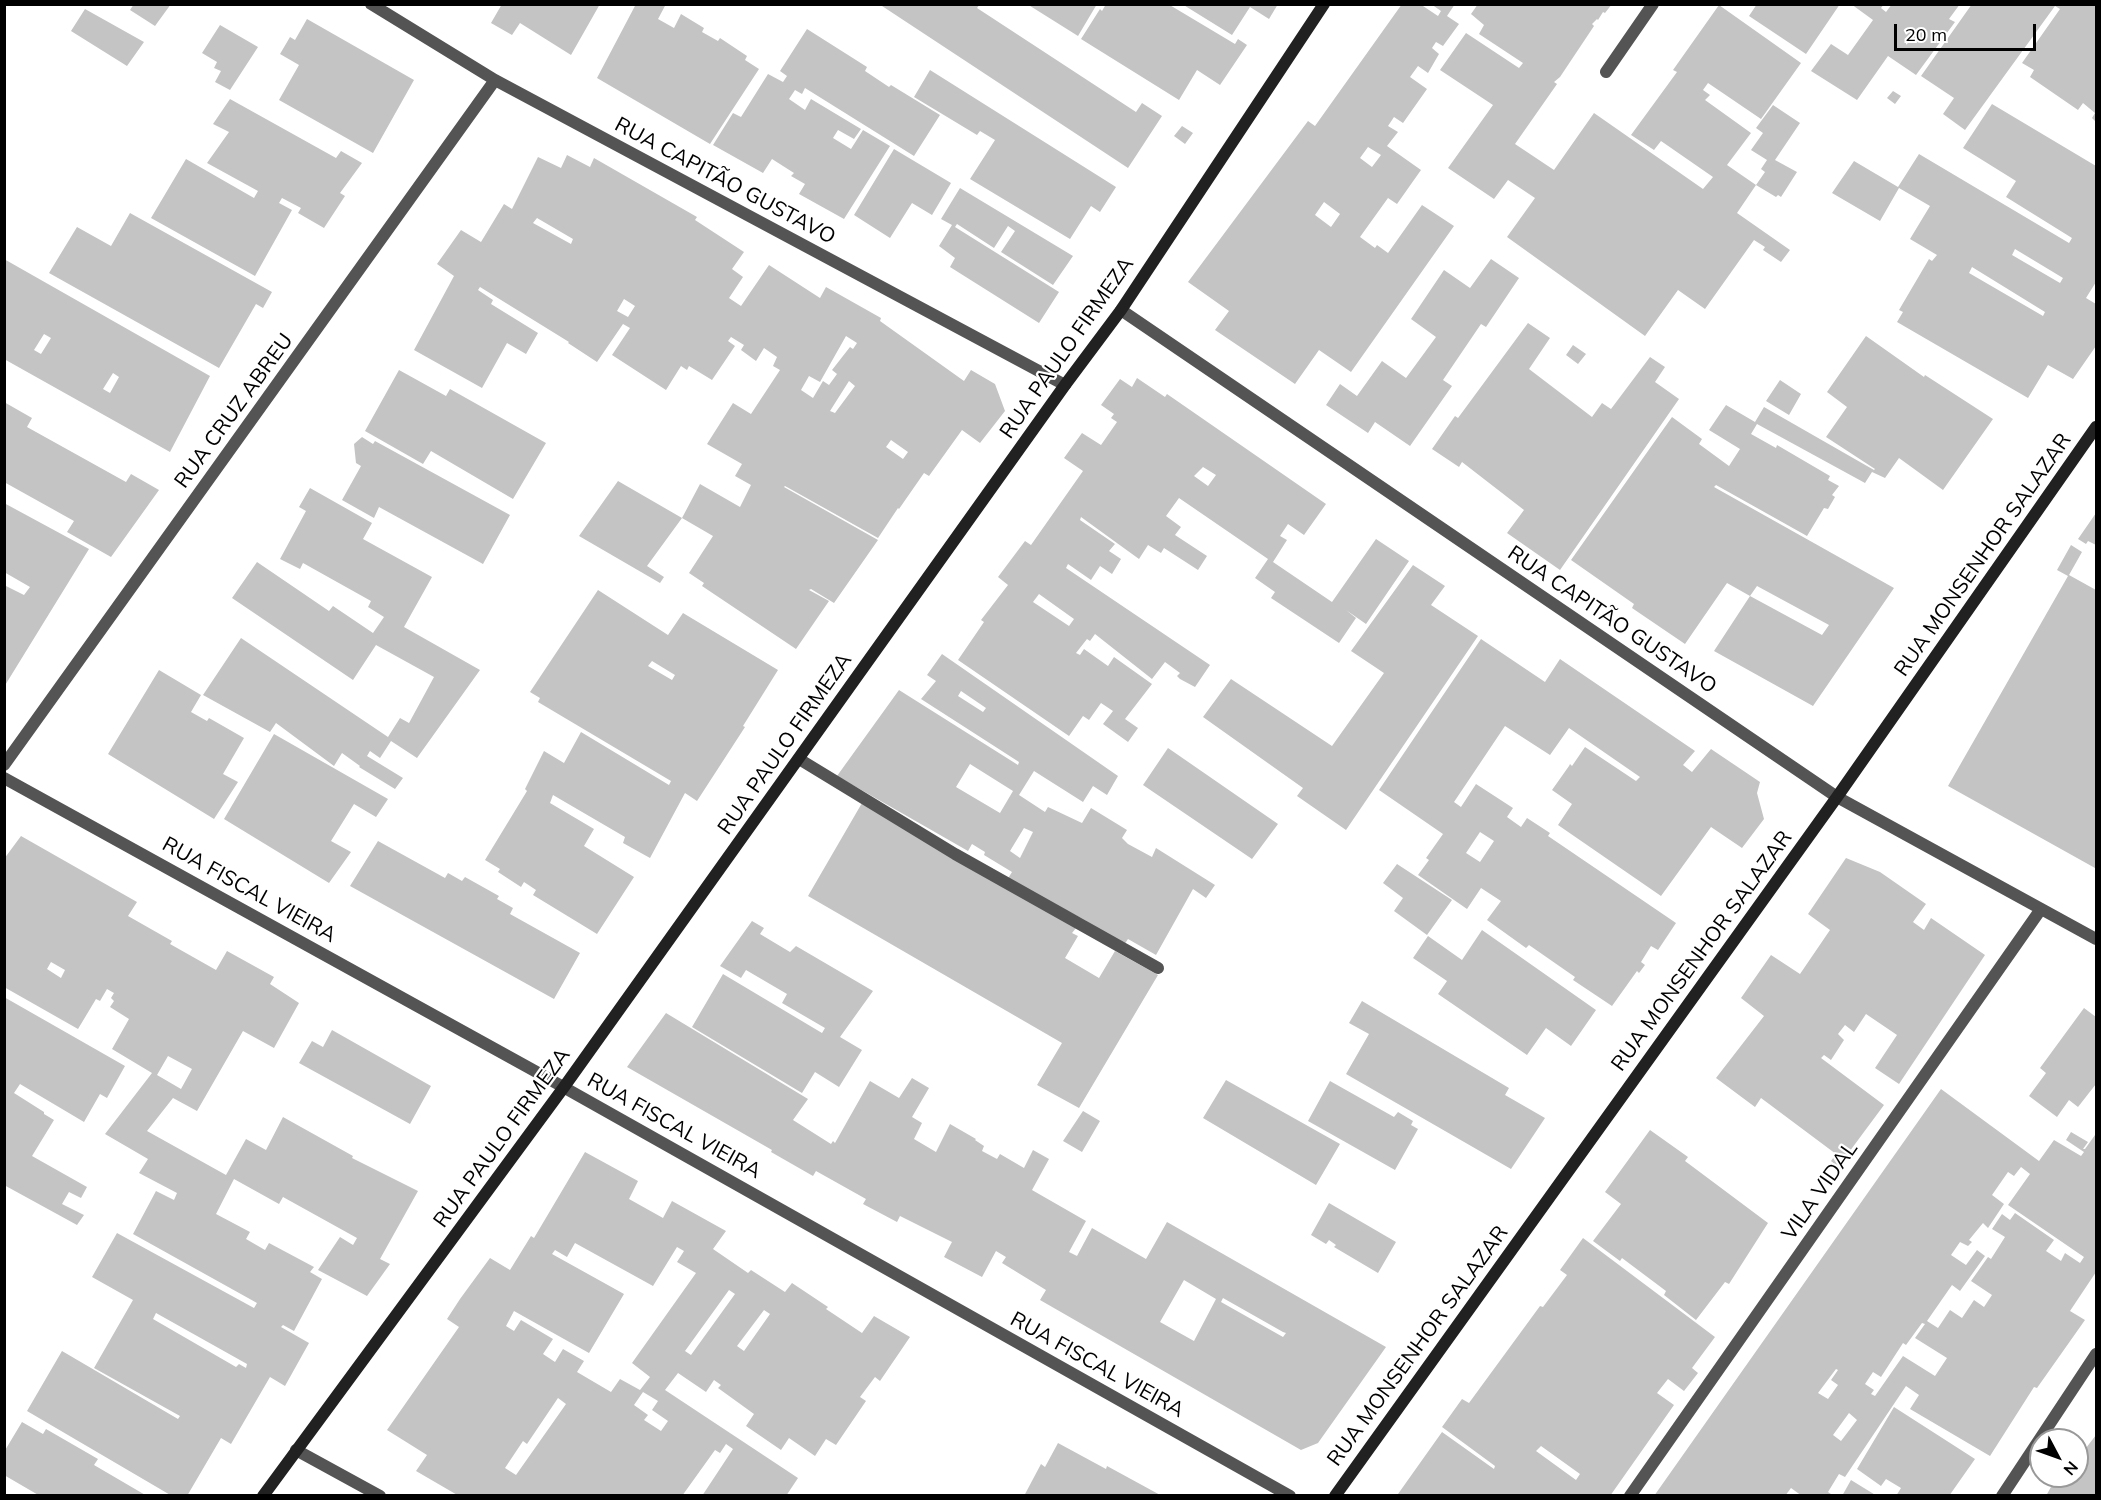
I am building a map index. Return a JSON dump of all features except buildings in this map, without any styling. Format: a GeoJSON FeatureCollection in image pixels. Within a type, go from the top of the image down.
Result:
{"type":"FeatureCollection","features":[{"type":"Feature","properties":{"kind":"street","name":"RUA CAPITÃO GUSTAVO"},"geometry":{"type":"LineString","coordinates":[[371,4],[495,80],[1065,385]]}},
{"type":"Feature","properties":{"kind":"street","name":"RUA PAULO FIRMEZA"},"geometry":{"type":"LineString","coordinates":[[263,1496],[564,1087],[1120,310],[1324,4]]}},
{"type":"Feature","properties":{"kind":"street"},"geometry":{"type":"LineString","coordinates":[[1606,72],[1653,4]]}},
{"type":"Feature","properties":{"kind":"street","name":"RUA CRUZ ABREU"},"geometry":{"type":"LineString","coordinates":[[4,765],[495,80]]}},
{"type":"Feature","properties":{"kind":"street","name":"RUA CAPITÃO GUSTAVO"},"geometry":{"type":"LineString","coordinates":[[1120,310],[1837,797],[2097,939]]}},
{"type":"Feature","properties":{"kind":"street","name":"RUA MONSENHOR SALAZAR"},"geometry":{"type":"LineString","coordinates":[[1335,1496],[1837,797],[2097,427]]}},
{"type":"Feature","properties":{"kind":"street"},"geometry":{"type":"LineString","coordinates":[[799,759],[955,854],[1158,968]]}},
{"type":"Feature","properties":{"kind":"street","name":"RUA FISCAL VIEIRA"},"geometry":{"type":"LineString","coordinates":[[4,778],[564,1087],[1290,1496]]}},
{"type":"Feature","properties":{"kind":"street","name":"VILA VIDAL"},"geometry":{"type":"LineString","coordinates":[[1630,1496],[2041,909]]}},
{"type":"Feature","properties":{"kind":"street"},"geometry":{"type":"LineString","coordinates":[[2002,1496],[2097,1354]]}},
{"type":"Feature","properties":{"kind":"street"},"geometry":{"type":"LineString","coordinates":[[296,1450],[380,1496]]}}]}
